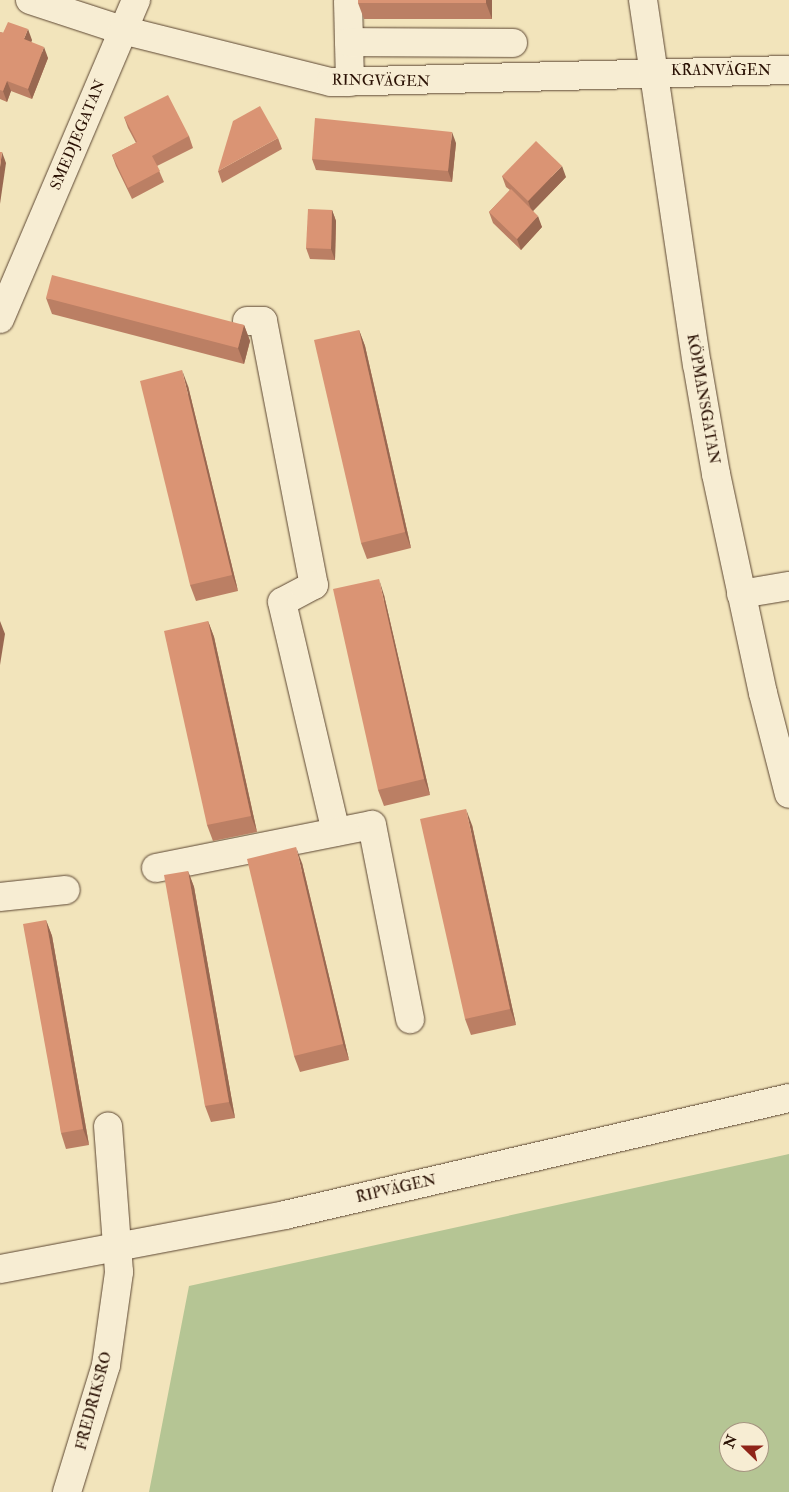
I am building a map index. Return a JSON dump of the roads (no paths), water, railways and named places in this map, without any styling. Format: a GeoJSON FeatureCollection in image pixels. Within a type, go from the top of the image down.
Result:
{"type":"FeatureCollection","features":[{"type":"Feature","properties":{"kind":"street","name":"RINGVÄGEN"},"geometry":{"type":"LineString","coordinates":[[30,0],[122,30],[262,67],[331,82],[452,81],[653,71]]}},
{"type":"Feature","properties":{"kind":"street","name":"SMEDJEGATAN"},"geometry":{"type":"LineString","coordinates":[[0,319],[11,268],[136,0]]}},
{"type":"Feature","properties":{"kind":"street","name":"KÖPMANSGATAN"},"geometry":{"type":"LineString","coordinates":[[644,0],[696,364],[741,594],[789,794]]}},
{"type":"Feature","properties":{"kind":"street"},"geometry":{"type":"LineString","coordinates":[[348,1],[350,82]]}},
{"type":"Feature","properties":{"kind":"street"},"geometry":{"type":"LineString","coordinates":[[349,42],[513,43]]}},
{"type":"Feature","properties":{"kind":"street","name":"KRANVÄGEN"},"geometry":{"type":"LineString","coordinates":[[653,71],[789,70]]}},
{"type":"Feature","properties":{"kind":"street"},"geometry":{"type":"LineString","coordinates":[[246,322],[264,321],[314,584],[282,602],[336,832]]}},
{"type":"Feature","properties":{"kind":"street"},"geometry":{"type":"LineString","coordinates":[[741,594],[789,586]]}},
{"type":"Feature","properties":{"kind":"street"},"geometry":{"type":"LineString","coordinates":[[156,868],[372,825],[410,1019]]}},
{"type":"Feature","properties":{"kind":"street"},"geometry":{"type":"LineString","coordinates":[[0,897],[66,890]]}},
{"type":"Feature","properties":{"kind":"street","name":"RIPVÄGEN"},"geometry":{"type":"LineString","coordinates":[[0,1269],[119,1248],[285,1215],[789,1098]]}},
{"type":"Feature","properties":{"kind":"street","name":"FREDRIKSRO"},"geometry":{"type":"LineString","coordinates":[[67,1492],[106,1365],[119,1248],[108,1126]]}}]}
